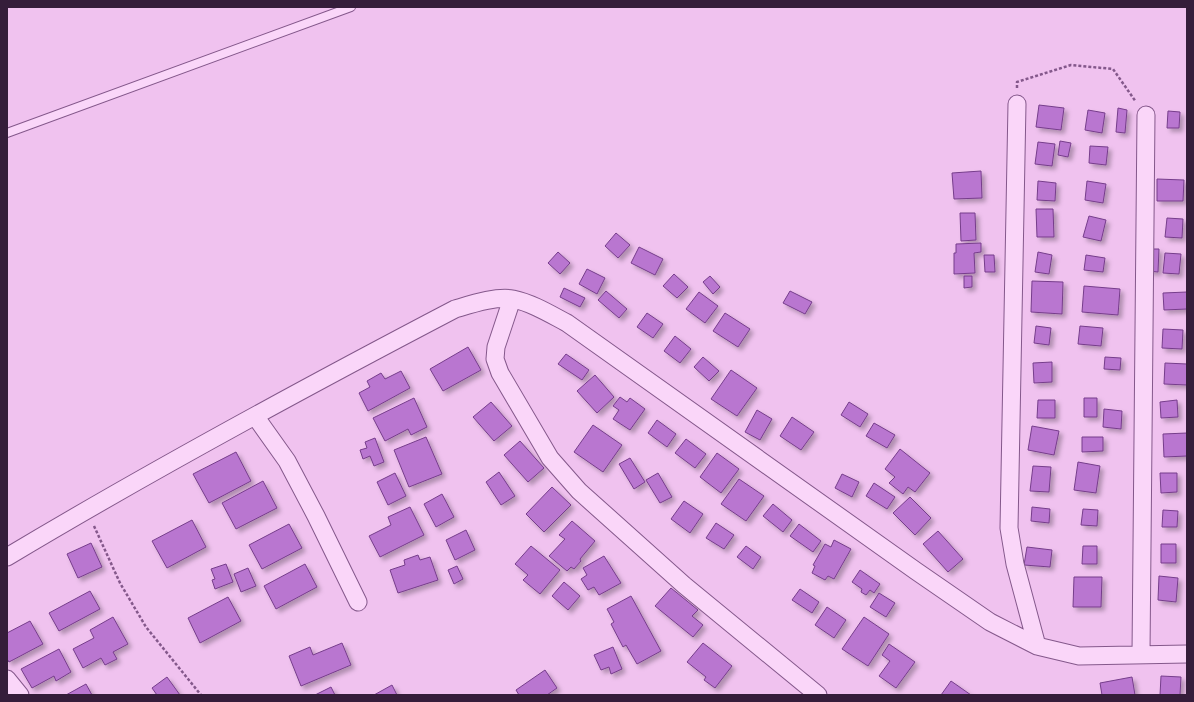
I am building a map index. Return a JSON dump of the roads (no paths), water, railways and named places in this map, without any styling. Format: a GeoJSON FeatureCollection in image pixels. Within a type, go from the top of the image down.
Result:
{"type":"FeatureCollection","features":[{"type":"Feature","properties":{"kind":"street"},"geometry":{"type":"LineString","coordinates":[[1017,104],[1009,528],[1015,564],[1037,646]]}},
{"type":"Feature","properties":{"kind":"street"},"geometry":{"type":"LineString","coordinates":[[1141,654],[1146,115]]}},
{"type":"Feature","properties":{"kind":"street"},"geometry":{"type":"LineString","coordinates":[[512,299],[496,348],[495,359],[500,373],[550,458],[579,491],[678,580],[818,695]]}},
{"type":"Feature","properties":{"kind":"street"},"geometry":{"type":"LineString","coordinates":[[7,557],[86,510],[255,416],[455,308],[485,300],[512,299],[534,306],[568,323],[984,618],[1037,646],[1079,656],[1187,654]]}},
{"type":"Feature","properties":{"kind":"street"},"geometry":{"type":"LineString","coordinates":[[255,416],[287,461],[358,602]]}},
{"type":"Feature","properties":{"kind":"street"},"geometry":{"type":"LineString","coordinates":[[7,679],[20,695]]}},
{"type":"Feature","properties":{"kind":"lane"},"geometry":{"type":"LineString","coordinates":[[7,133],[351,7]]}}]}
